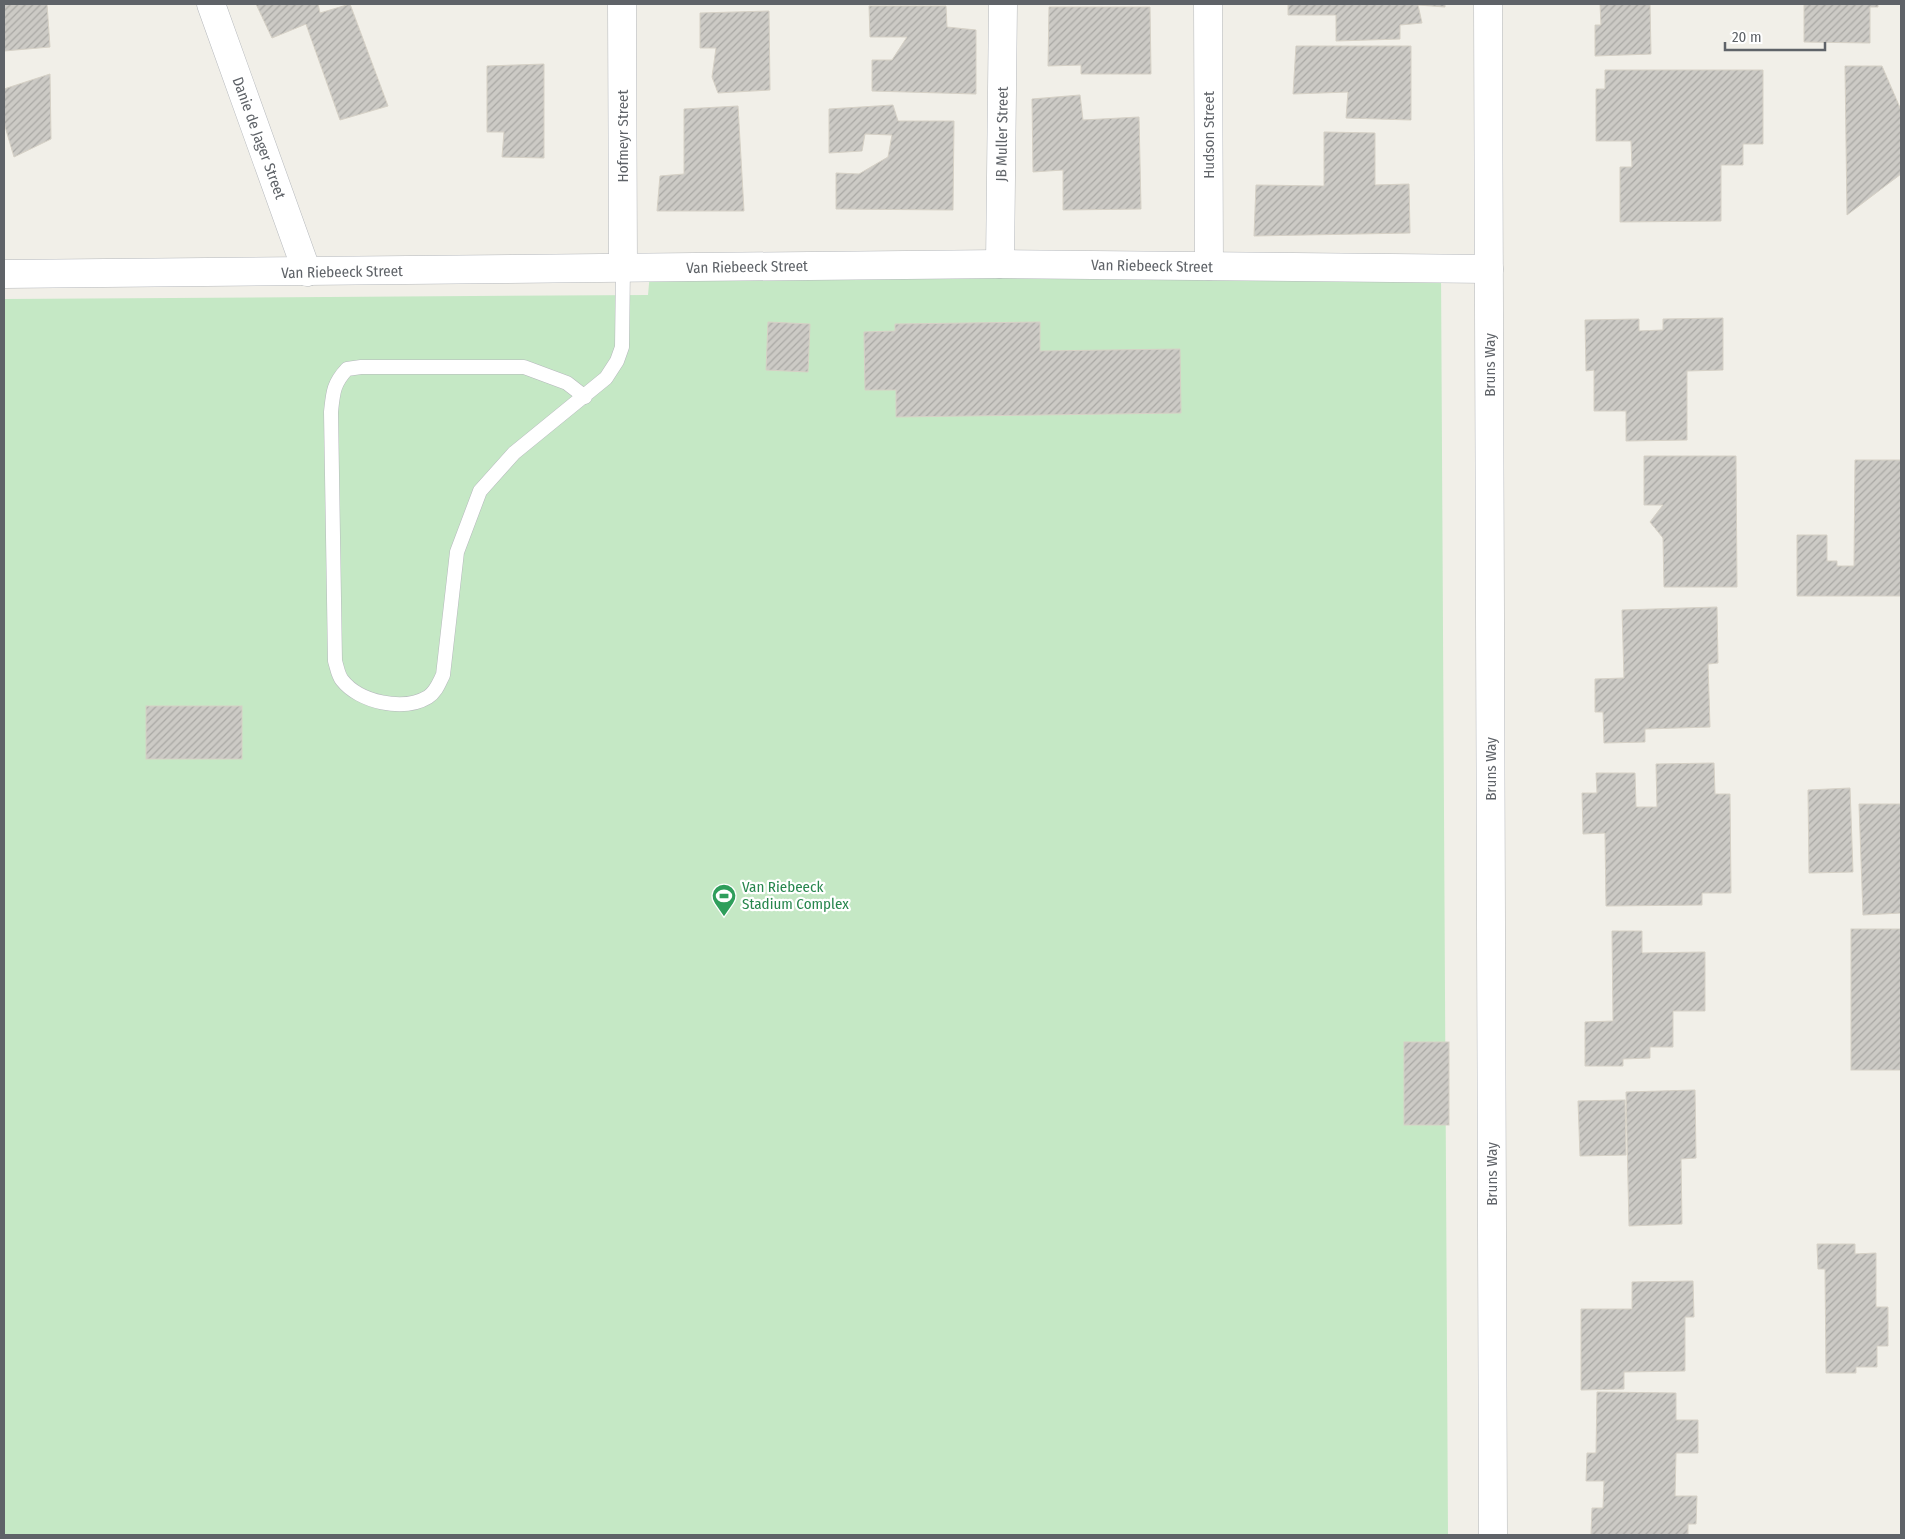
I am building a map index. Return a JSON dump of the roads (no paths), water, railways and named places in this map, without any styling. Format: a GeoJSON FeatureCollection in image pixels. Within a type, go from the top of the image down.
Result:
{"type":"FeatureCollection","features":[{"type":"Feature","properties":{"kind":"street","name":"Danie de Jager Street"},"geometry":{"type":"LineString","coordinates":[[211,4],[308,272]]}},
{"type":"Feature","properties":{"kind":"street","name":"Hofmeyr Street"},"geometry":{"type":"LineString","coordinates":[[622,4],[624,268]]}},
{"type":"Feature","properties":{"kind":"street","name":"JB Muller Street"},"geometry":{"type":"LineString","coordinates":[[1000,264],[1003,4]]}},
{"type":"Feature","properties":{"kind":"street","name":"Hudson Street"},"geometry":{"type":"LineString","coordinates":[[1208,4],[1209,266]]}},
{"type":"Feature","properties":{"kind":"street","name":"Bruns Way"},"geometry":{"type":"LineString","coordinates":[[1488,4],[1493,1535]]}},
{"type":"Feature","properties":{"kind":"street","name":"Van Riebeeck Street"},"geometry":{"type":"LineString","coordinates":[[4,274],[1000,264],[1490,269]]}},
{"type":"Feature","properties":{"kind":"lane"},"geometry":{"type":"LineString","coordinates":[[585,397],[568,383],[524,367],[361,367],[347,369],[341,376],[334,386],[331,412],[335,651],[340,677],[347,686],[362,696],[392,704],[413,704],[428,697],[436,689],[443,675],[457,552],[480,491],[514,452],[585,397],[606,378],[617,361],[622,346],[624,268]]}},
{"type":"Feature","properties":{"kind":"place","name":"Van Riebeeck Stadium Complex"},"geometry":{"type":"Point","coordinates":[724,917]}}]}
